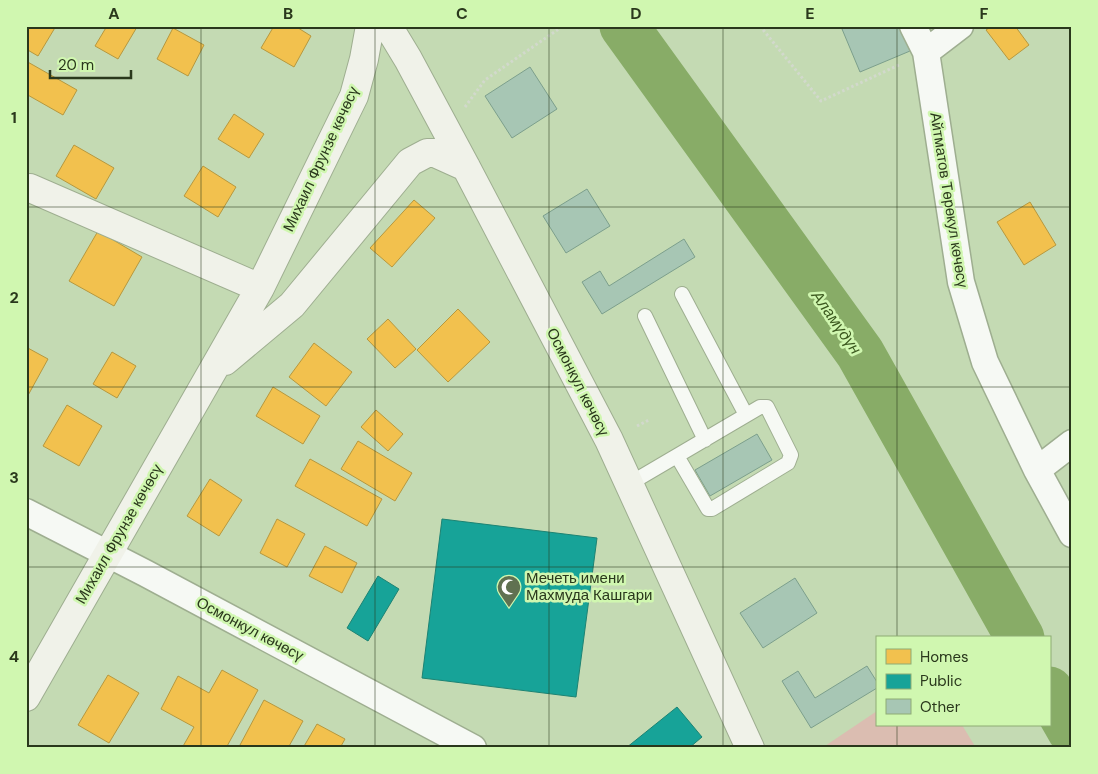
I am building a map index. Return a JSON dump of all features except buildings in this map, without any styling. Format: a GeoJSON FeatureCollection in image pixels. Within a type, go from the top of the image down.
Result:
{"type":"FeatureCollection","features":[{"type":"Feature","properties":{"kind":"main road","name":"Михаил Фрунзе көчөсү"},"geometry":{"type":"LineString","coordinates":[[26,697],[260,288],[354,96],[364,59],[370,26]]}},
{"type":"Feature","properties":{"kind":"main road","name":"Осмонкул көчөсү"},"geometry":{"type":"LineString","coordinates":[[388,26],[447,131],[608,440],[750,748]]}},
{"type":"Feature","properties":{"kind":"main road","name":"Михаил Фрунзе көчөсү"},"geometry":{"type":"LineString","coordinates":[[213,372],[292,305],[410,162],[428,153],[435,153],[466,168]]}},
{"type":"Feature","properties":{"kind":"main road"},"geometry":{"type":"LineString","coordinates":[[30,188],[260,288]]}},
{"type":"Feature","properties":{"kind":"street","name":"Айтматов Төрөкул көчөсү"},"geometry":{"type":"LineString","coordinates":[[913,26],[926,52],[961,282],[985,362],[1036,470],[1072,534]]}},
{"type":"Feature","properties":{"kind":"street"},"geometry":{"type":"LineString","coordinates":[[926,52],[960,26]]}},
{"type":"Feature","properties":{"kind":"street"},"geometry":{"type":"LineString","coordinates":[[1036,470],[1072,443]]}},
{"type":"Feature","properties":{"kind":"street","name":"Осмонкул көчөсү"},"geometry":{"type":"LineString","coordinates":[[26,512],[473,748]]}},
{"type":"Feature","properties":{"kind":"lane"},"geometry":{"type":"LineString","coordinates":[[682,294],[746,415]]}},
{"type":"Feature","properties":{"kind":"lane"},"geometry":{"type":"LineString","coordinates":[[645,316],[705,440]]}},
{"type":"Feature","properties":{"kind":"lane"},"geometry":{"type":"LineString","coordinates":[[628,484],[760,407],[767,407],[791,455],[788,463],[712,509],[708,509],[677,456]]}},
{"type":"Feature","properties":{"kind":"path"},"geometry":{"type":"LineString","coordinates":[[447,131],[485,80],[562,26]]}},
{"type":"Feature","properties":{"kind":"path"},"geometry":{"type":"LineString","coordinates":[[760,26],[821,101],[926,52]]}},
{"type":"Feature","properties":{"kind":"path"},"geometry":{"type":"LineString","coordinates":[[638,426],[649,420]]}},
{"type":"Feature","properties":{"kind":"shaded area"},"geometry":{"type":"Polygon","coordinates":[[[876,712],[876,726],[963,726],[976,748],[822,748],[876,712]]]}},
{"type":"Feature","properties":{"kind":"waterway","name":"Аламүдүн"},"geometry":{"type":"LineString","coordinates":[[624,26],[860,353],[1019,636]]}},
{"type":"Feature","properties":{"kind":"waterway","name":"Аламүдүн"},"geometry":{"type":"LineString","coordinates":[[1050,693],[1072,731]]}},
{"type":"Feature","properties":{"kind":"place","name":"Мечеть имени Махмуда Кашгари"},"geometry":{"type":"Point","coordinates":[509,608]}}]}
